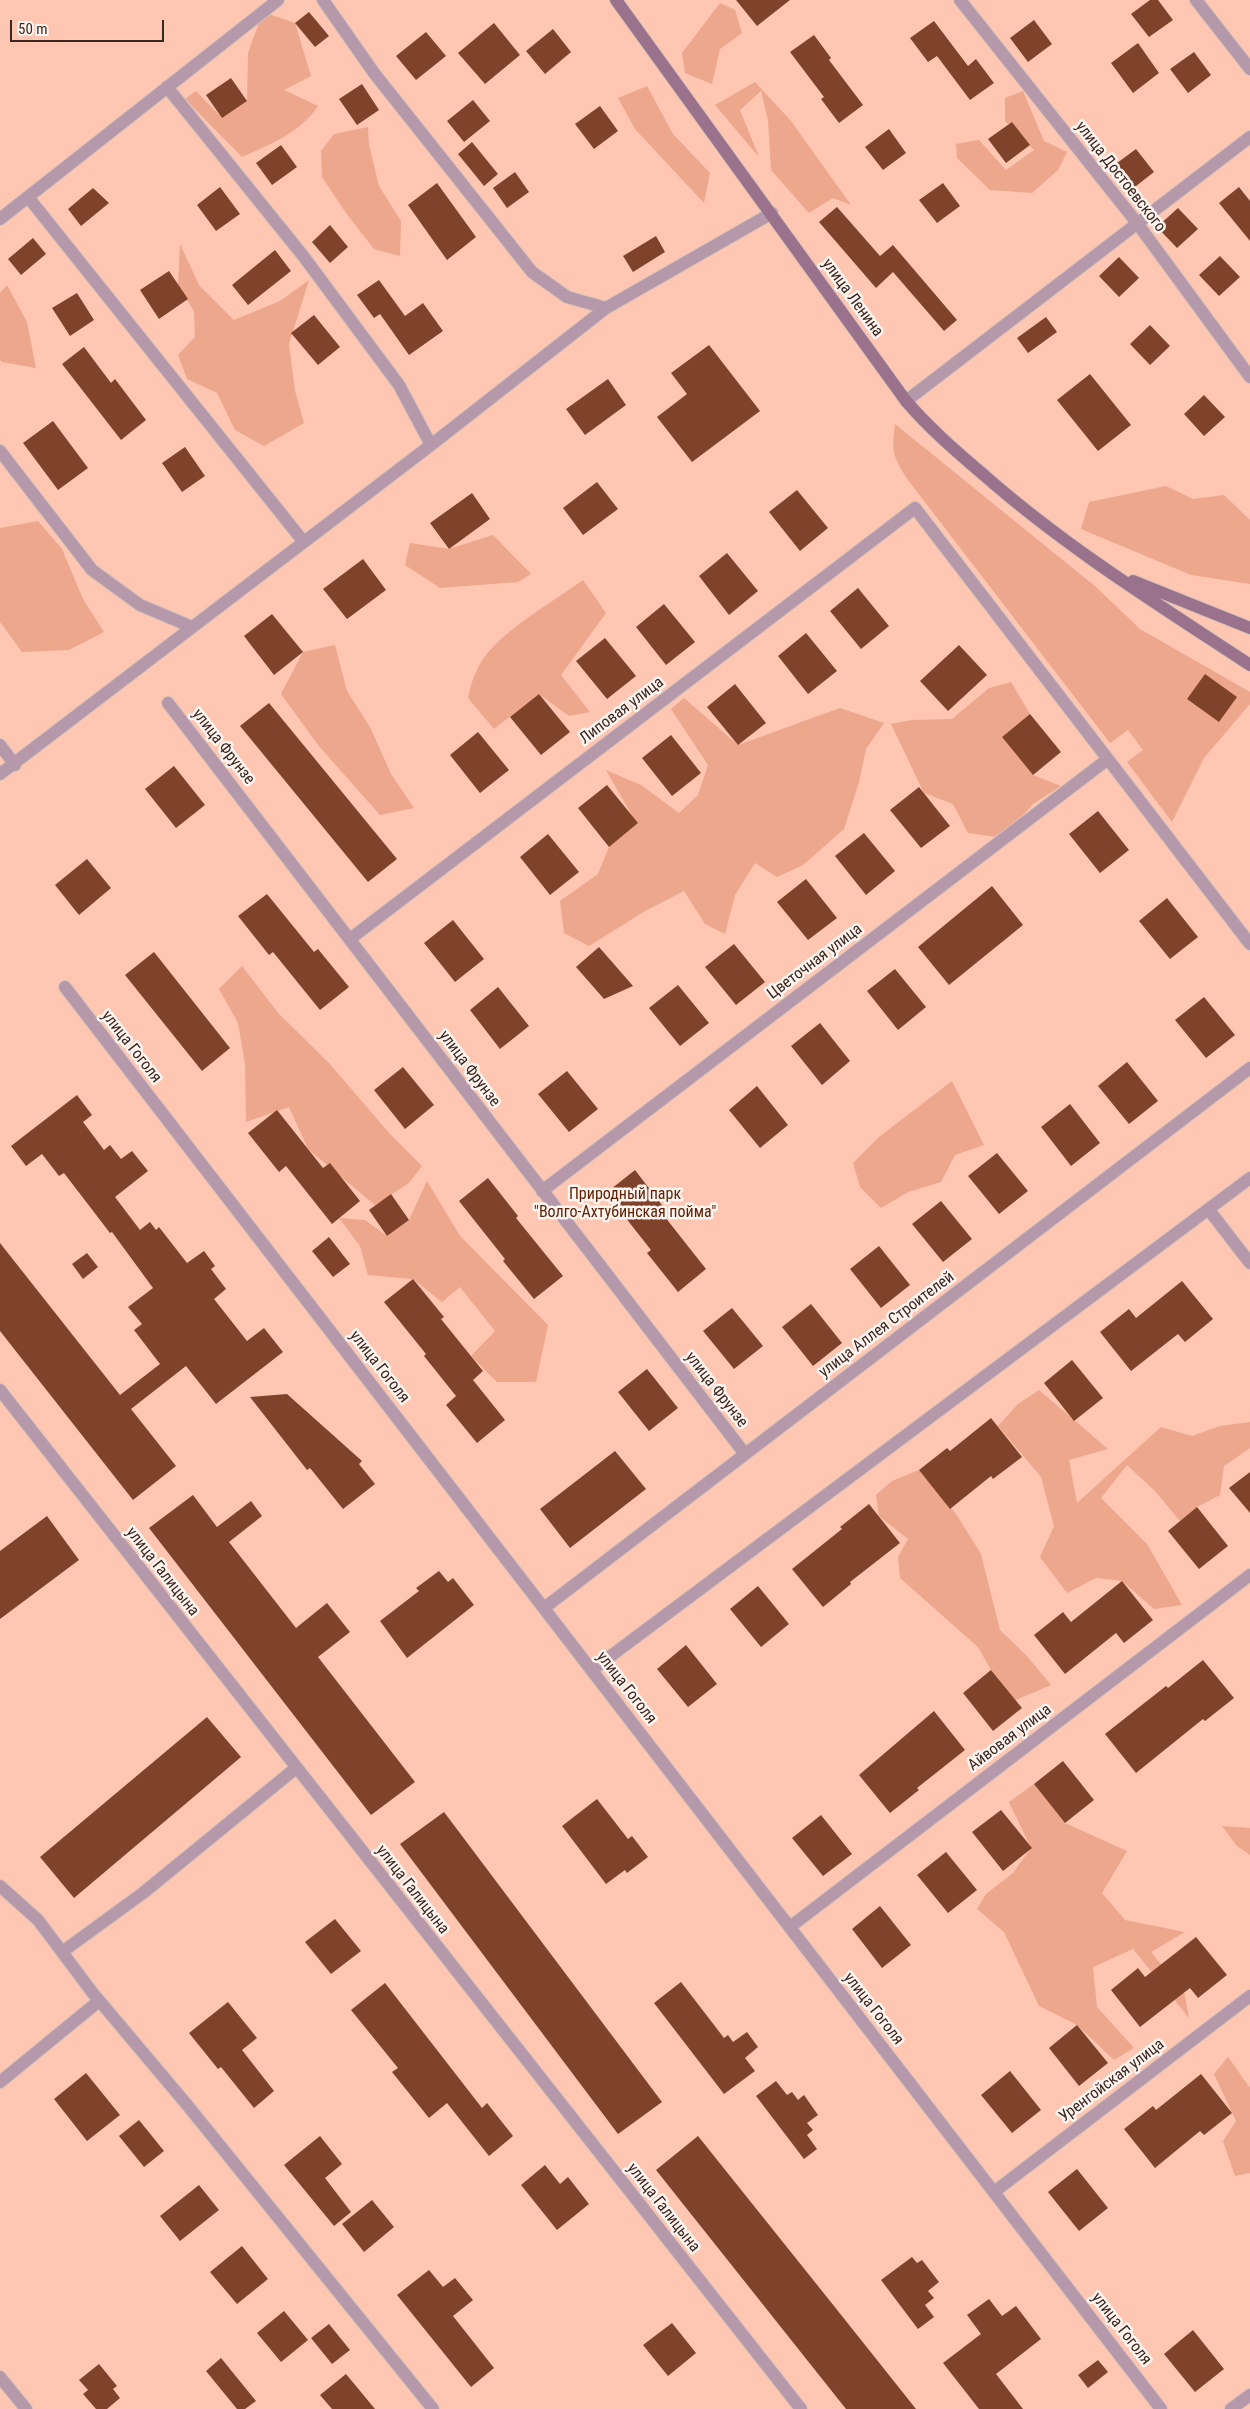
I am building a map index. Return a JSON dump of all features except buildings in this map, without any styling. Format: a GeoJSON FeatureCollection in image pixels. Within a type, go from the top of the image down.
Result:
{"type":"FeatureCollection","features":[{"type":"Feature","properties":{"kind":"street"},"geometry":{"type":"LineString","coordinates":[[0,220],[278,0]]}},
{"type":"Feature","properties":{"kind":"street"},"geometry":{"type":"LineString","coordinates":[[323,0],[374,73],[532,272],[567,297],[606,308]]}},
{"type":"Feature","properties":{"kind":"street","name":"улица Ленина"},"geometry":{"type":"LineString","coordinates":[[616,0],[772,213],[906,401],[930,428],[1028,514],[1107,571]]}},
{"type":"Feature","properties":{"kind":"street","name":"улица Достоевского"},"geometry":{"type":"LineString","coordinates":[[960,0],[1138,224],[1250,377]]}},
{"type":"Feature","properties":{"kind":"street"},"geometry":{"type":"LineString","coordinates":[[1196,0],[1250,70]]}},
{"type":"Feature","properties":{"kind":"street"},"geometry":{"type":"LineString","coordinates":[[167,87],[304,257],[399,385],[431,445]]}},
{"type":"Feature","properties":{"kind":"street"},"geometry":{"type":"LineString","coordinates":[[906,401],[1250,137]]}},
{"type":"Feature","properties":{"kind":"street"},"geometry":{"type":"LineString","coordinates":[[28,197],[303,541]]}},
{"type":"Feature","properties":{"kind":"street"},"geometry":{"type":"LineString","coordinates":[[0,774],[431,445],[606,308],[772,213]]}},
{"type":"Feature","properties":{"kind":"street"},"geometry":{"type":"LineString","coordinates":[[0,451],[92,570],[140,605],[192,627]]}},
{"type":"Feature","properties":{"kind":"street","name":"Липовая улица"},"geometry":{"type":"LineString","coordinates":[[350,939],[915,508],[1108,759]]}},
{"type":"Feature","properties":{"kind":"street"},"geometry":{"type":"LineString","coordinates":[[1107,571],[1250,628]]}},
{"type":"Feature","properties":{"kind":"street"},"geometry":{"type":"LineString","coordinates":[[1107,571],[1250,665]]}},
{"type":"Feature","properties":{"kind":"street","name":"улица Фрунзе"},"geometry":{"type":"LineString","coordinates":[[168,703],[745,1454]]}},
{"type":"Feature","properties":{"kind":"street"},"geometry":{"type":"LineString","coordinates":[[0,745],[15,764]]}},
{"type":"Feature","properties":{"kind":"street"},"geometry":{"type":"LineString","coordinates":[[1108,759],[1250,944]]}},
{"type":"Feature","properties":{"kind":"street","name":"Цветочная улица"},"geometry":{"type":"LineString","coordinates":[[542,1190],[1108,759]]}},
{"type":"Feature","properties":{"kind":"street","name":"улица Гоголя"},"geometry":{"type":"LineString","coordinates":[[65,987],[1161,2409]]}},
{"type":"Feature","properties":{"kind":"street","name":"улица Аллея Строителей"},"geometry":{"type":"LineString","coordinates":[[544,1608],[1250,1068]]}},
{"type":"Feature","properties":{"kind":"street"},"geometry":{"type":"LineString","coordinates":[[592,1670],[1250,1178]]}},
{"type":"Feature","properties":{"kind":"street"},"geometry":{"type":"LineString","coordinates":[[1209,1210],[1250,1263]]}},
{"type":"Feature","properties":{"kind":"street","name":"улица Галицына"},"geometry":{"type":"LineString","coordinates":[[0,1390],[801,2409]]}},
{"type":"Feature","properties":{"kind":"street","name":"Айвовая улица"},"geometry":{"type":"LineString","coordinates":[[790,1927],[1250,1575]]}},
{"type":"Feature","properties":{"kind":"street"},"geometry":{"type":"LineString","coordinates":[[62,1952],[143,1892],[296,1768]]}},
{"type":"Feature","properties":{"kind":"street"},"geometry":{"type":"LineString","coordinates":[[0,1886],[38,1920],[99,2000],[188,2106],[433,2409]]}},
{"type":"Feature","properties":{"kind":"street","name":"Уренгойская улица"},"geometry":{"type":"LineString","coordinates":[[994,2192],[1250,1996]]}},
{"type":"Feature","properties":{"kind":"street"},"geometry":{"type":"LineString","coordinates":[[0,2082],[99,2000]]}},
{"type":"Feature","properties":{"kind":"street"},"geometry":{"type":"LineString","coordinates":[[0,2376],[26,2409]]}},
{"type":"Feature","properties":{"kind":"street"},"geometry":{"type":"LineString","coordinates":[[1232,2409],[1250,2395]]}},
{"type":"Feature","properties":{"kind":"green space","name":"Природный парк \"Волго-Ахтубинская пойма\""},"geometry":{"type":"Polygon","coordinates":[[[0,0],[1250,0],[1250,2409],[0,2409],[0,0]]]}},
{"type":"Feature","properties":{"kind":"shaded area"},"geometry":{"type":"Polygon","coordinates":[[[720,3],[735,10],[742,33],[720,49],[712,84],[685,73],[682,53],[720,3]]]}},
{"type":"Feature","properties":{"kind":"shaded area"},"geometry":{"type":"Polygon","coordinates":[[[263,12],[295,23],[311,76],[284,90],[318,106],[303,124],[294,131],[242,157],[185,99],[196,91],[222,118],[247,101],[248,53],[263,12]]]}},
{"type":"Feature","properties":{"kind":"shaded area"},"geometry":{"type":"Polygon","coordinates":[[[755,82],[791,121],[851,205],[833,198],[809,213],[771,170],[768,120],[761,91],[740,110],[759,157],[715,105],[755,82]]]}},
{"type":"Feature","properties":{"kind":"shaded area"},"geometry":{"type":"Polygon","coordinates":[[[647,86],[673,134],[710,173],[704,203],[635,129],[618,98],[647,86]]]}},
{"type":"Feature","properties":{"kind":"shaded area"},"geometry":{"type":"Polygon","coordinates":[[[1023,91],[1044,141],[1067,152],[1058,170],[1032,193],[990,190],[957,158],[956,144],[979,140],[1006,170],[1034,150],[1005,121],[1005,98],[1023,91]]]}},
{"type":"Feature","properties":{"kind":"shaded area"},"geometry":{"type":"Polygon","coordinates":[[[368,127],[369,145],[379,186],[401,221],[400,256],[374,249],[346,213],[322,177],[321,151],[334,134],[368,127]]]}},
{"type":"Feature","properties":{"kind":"shaded area"},"geometry":{"type":"Polygon","coordinates":[[[180,244],[199,285],[234,320],[280,301],[309,280],[289,344],[295,391],[304,423],[264,446],[235,430],[217,393],[187,379],[178,355],[195,337],[194,311],[178,285],[180,244]]]}},
{"type":"Feature","properties":{"kind":"shaded area"},"geometry":{"type":"Polygon","coordinates":[[[7,285],[27,322],[36,368],[2,362],[0,360],[0,293],[7,285]]]}},
{"type":"Feature","properties":{"kind":"shaded area"},"geometry":{"type":"Polygon","coordinates":[[[895,424],[1096,587],[1140,629],[1250,692],[1250,704],[1204,758],[1172,822],[1127,762],[1143,750],[1128,730],[1110,743],[908,480],[894,454],[895,424]]]}},
{"type":"Feature","properties":{"kind":"shaded area"},"geometry":{"type":"Polygon","coordinates":[[[1166,486],[1193,499],[1224,495],[1250,520],[1250,584],[1191,575],[1081,529],[1089,502],[1166,486]]]}},
{"type":"Feature","properties":{"kind":"shaded area"},"geometry":{"type":"Polygon","coordinates":[[[38,521],[62,549],[83,599],[104,632],[69,650],[22,652],[0,622],[0,528],[38,521]]]}},
{"type":"Feature","properties":{"kind":"shaded area"},"geometry":{"type":"Polygon","coordinates":[[[493,535],[531,574],[518,582],[440,588],[405,565],[410,543],[449,549],[493,535]]]}},
{"type":"Feature","properties":{"kind":"shaded area"},"geometry":{"type":"Polygon","coordinates":[[[583,580],[606,613],[561,675],[590,712],[569,716],[539,694],[494,729],[468,698],[473,678],[484,658],[495,645],[523,621],[583,580]]]}},
{"type":"Feature","properties":{"kind":"shaded area"},"geometry":{"type":"Polygon","coordinates":[[[335,645],[347,691],[370,727],[391,774],[414,808],[380,815],[318,745],[281,694],[303,652],[335,645]]]}},
{"type":"Feature","properties":{"kind":"shaded area"},"geometry":{"type":"Polygon","coordinates":[[[1011,682],[1030,714],[1002,737],[1033,775],[1061,786],[1033,804],[1003,838],[968,833],[953,804],[924,793],[891,724],[911,720],[952,719],[989,688],[1011,682]]]}},
{"type":"Feature","properties":{"kind":"shaded area"},"geometry":{"type":"Polygon","coordinates":[[[684,698],[738,745],[840,708],[884,723],[866,749],[859,782],[844,829],[803,865],[777,877],[755,863],[735,895],[725,934],[705,924],[684,891],[645,911],[589,946],[564,933],[560,901],[598,874],[609,847],[637,824],[606,770],[641,785],[679,813],[698,795],[708,765],[671,709],[684,698]]]}},
{"type":"Feature","properties":{"kind":"shaded area"},"geometry":{"type":"Polygon","coordinates":[[[242,966],[279,1014],[329,1063],[390,1134],[422,1166],[409,1183],[375,1205],[308,1149],[289,1107],[246,1122],[245,1064],[238,1023],[219,989],[242,966]]]}},
{"type":"Feature","properties":{"kind":"shaded area"},"geometry":{"type":"Polygon","coordinates":[[[952,1081],[984,1145],[955,1155],[941,1182],[908,1192],[881,1208],[860,1187],[853,1163],[879,1137],[952,1081]]]}},
{"type":"Feature","properties":{"kind":"shaded area"},"geometry":{"type":"Polygon","coordinates":[[[427,1181],[460,1236],[548,1325],[536,1382],[497,1382],[471,1356],[495,1331],[460,1287],[442,1302],[413,1279],[368,1275],[360,1246],[339,1218],[365,1220],[387,1236],[409,1220],[427,1181]]]}},
{"type":"Feature","properties":{"kind":"shaded area"},"geometry":{"type":"Polygon","coordinates":[[[1039,1390],[1108,1449],[1069,1460],[1077,1503],[1161,1427],[1192,1436],[1220,1426],[1250,1422],[1250,1448],[1224,1466],[1220,1495],[1197,1507],[1180,1521],[1155,1491],[1127,1465],[1101,1498],[1147,1544],[1182,1605],[1154,1609],[1122,1581],[1096,1578],[1067,1593],[1040,1557],[1054,1526],[1041,1477],[998,1426],[1018,1404],[1039,1390]]]}},
{"type":"Feature","properties":{"kind":"shaded area"},"geometry":{"type":"Polygon","coordinates":[[[919,1470],[956,1514],[981,1554],[1000,1630],[1026,1655],[1051,1685],[1016,1700],[991,1670],[978,1647],[900,1578],[898,1557],[908,1539],[879,1516],[876,1495],[892,1481],[919,1470]]]}},
{"type":"Feature","properties":{"kind":"shaded area"},"geometry":{"type":"Polygon","coordinates":[[[1034,1784],[1065,1823],[1127,1851],[1102,1893],[1125,1920],[1185,1932],[1151,1952],[1184,1992],[1189,2018],[1133,1949],[1093,1967],[1097,2007],[1134,2048],[1114,2060],[1077,2025],[1039,2006],[1004,1932],[977,1909],[986,1894],[1013,1873],[1031,1848],[1009,1802],[1034,1784]]]}},
{"type":"Feature","properties":{"kind":"shaded area"},"geometry":{"type":"Polygon","coordinates":[[[1222,1826],[1250,1828],[1250,1855],[1237,1846],[1222,1826]]]}},
{"type":"Feature","properties":{"kind":"shaded area"},"geometry":{"type":"Polygon","coordinates":[[[1228,2057],[1250,2088],[1250,2173],[1235,2176],[1223,2141],[1236,2121],[1214,2074],[1228,2057]]]}}]}
